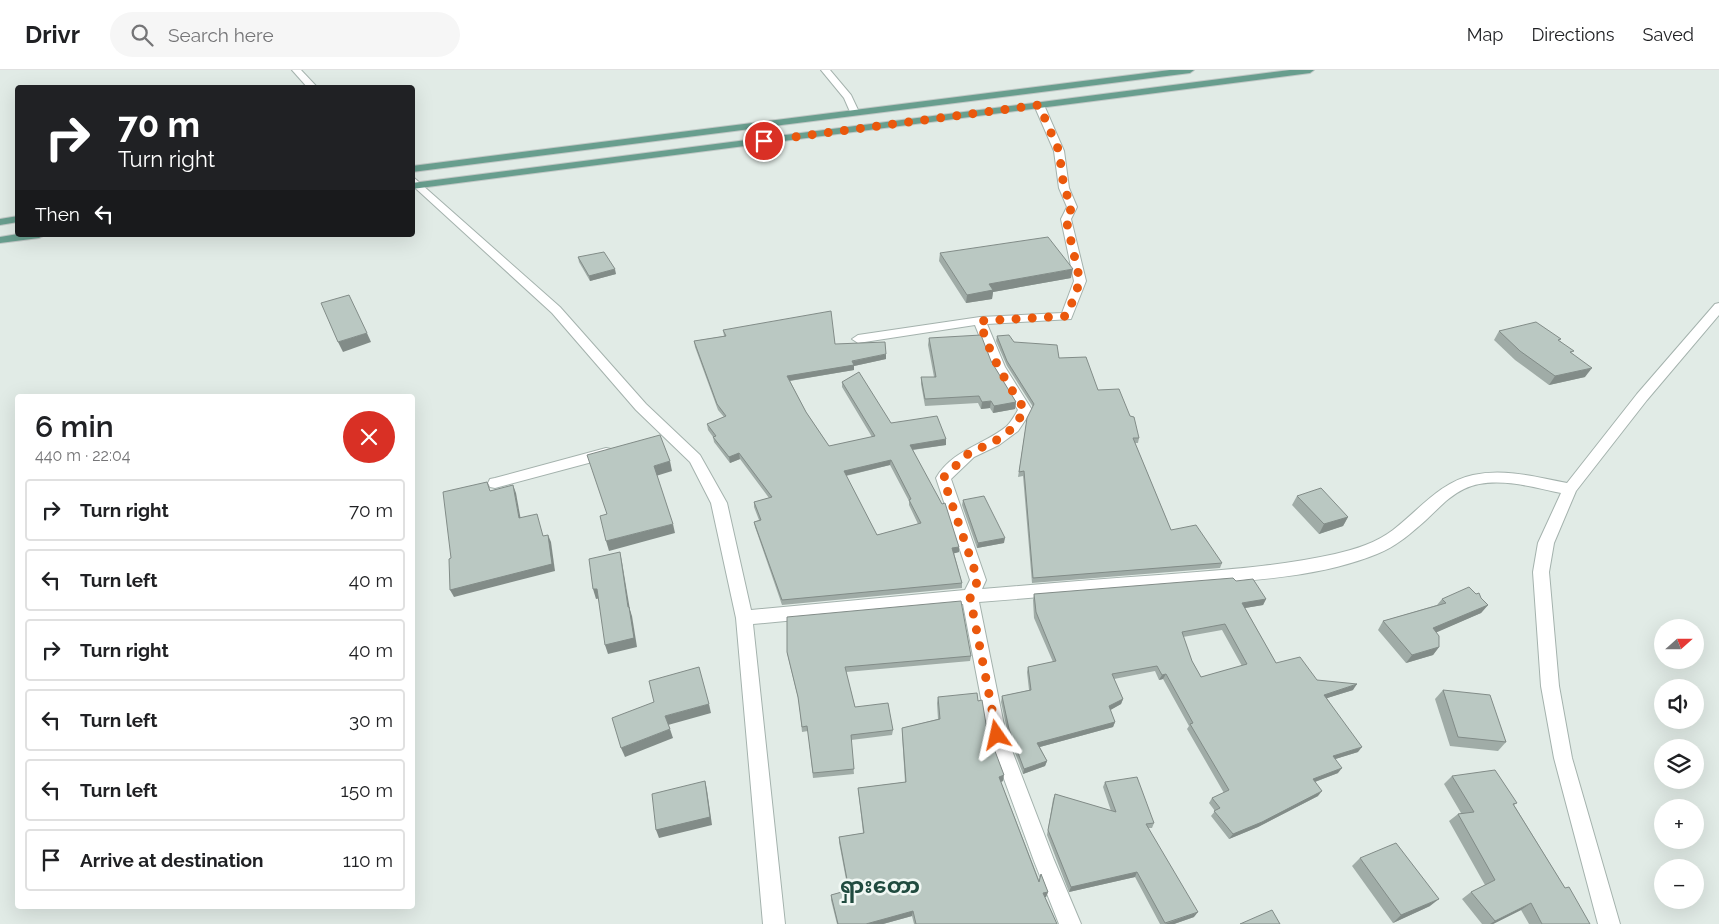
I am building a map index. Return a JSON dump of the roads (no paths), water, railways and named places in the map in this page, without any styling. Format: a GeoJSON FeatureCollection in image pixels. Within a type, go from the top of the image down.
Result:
{"type":"FeatureCollection","features":[{"type":"Feature","properties":{"kind":"main road"},"geometry":{"type":"LineString","coordinates":[[415,169],[1190,70]]}},
{"type":"Feature","properties":{"kind":"main road"},"geometry":{"type":"LineString","coordinates":[[415,184],[1310,70]]}},
{"type":"Feature","properties":{"kind":"main road"},"geometry":{"type":"LineString","coordinates":[[778,122],[783,138]]}},
{"type":"Feature","properties":{"kind":"main road"},"geometry":{"type":"LineString","coordinates":[[0,222],[15,220]]}},
{"type":"Feature","properties":{"kind":"main road"},"geometry":{"type":"LineString","coordinates":[[0,240],[24,237]]}},
{"type":"Feature","properties":{"kind":"street"},"geometry":{"type":"LineString","coordinates":[[296,70],[311,85]]}},
{"type":"Feature","properties":{"kind":"street"},"geometry":{"type":"LineString","coordinates":[[825,70],[848,97],[854,112]]}},
{"type":"Feature","properties":{"kind":"street"},"geometry":{"type":"LineString","coordinates":[[858,339],[980,321],[1067,316],[1080,281],[1066,219],[1072,207],[1064,188],[1059,151],[1039,105]]}},
{"type":"Feature","properties":{"kind":"street"},"geometry":{"type":"LineString","coordinates":[[415,184],[556,310],[642,407],[695,459],[719,503],[744,618],[774,924]]}},
{"type":"Feature","properties":{"kind":"street"},"geometry":{"type":"LineString","coordinates":[[1608,924],[1563,758],[1550,686],[1541,572],[1556,517],[1570,489],[1642,398],[1719,307]]}},
{"type":"Feature","properties":{"kind":"street"},"geometry":{"type":"LineString","coordinates":[[980,321],[985,342],[1007,384],[1025,410],[1013,428],[994,442],[969,453],[943,478],[978,580],[970,597],[997,735],[1044,861],[1070,924]]}},
{"type":"Feature","properties":{"kind":"street"},"geometry":{"type":"LineString","coordinates":[[652,440],[670,435]]}},
{"type":"Feature","properties":{"kind":"street"},"geometry":{"type":"LineString","coordinates":[[495,483],[624,448]]}},
{"type":"Feature","properties":{"kind":"street"},"geometry":{"type":"LineString","coordinates":[[744,618],[838,607],[1173,580],[1312,564],[1366,552],[1383,544],[1401,533],[1450,490],[1471,480],[1482,478],[1508,479],[1570,489]]}},
{"type":"Feature","properties":{"kind":"district","name":"ရှားတော"},"geometry":{"type":"Point","coordinates":[880,885]}}]}
